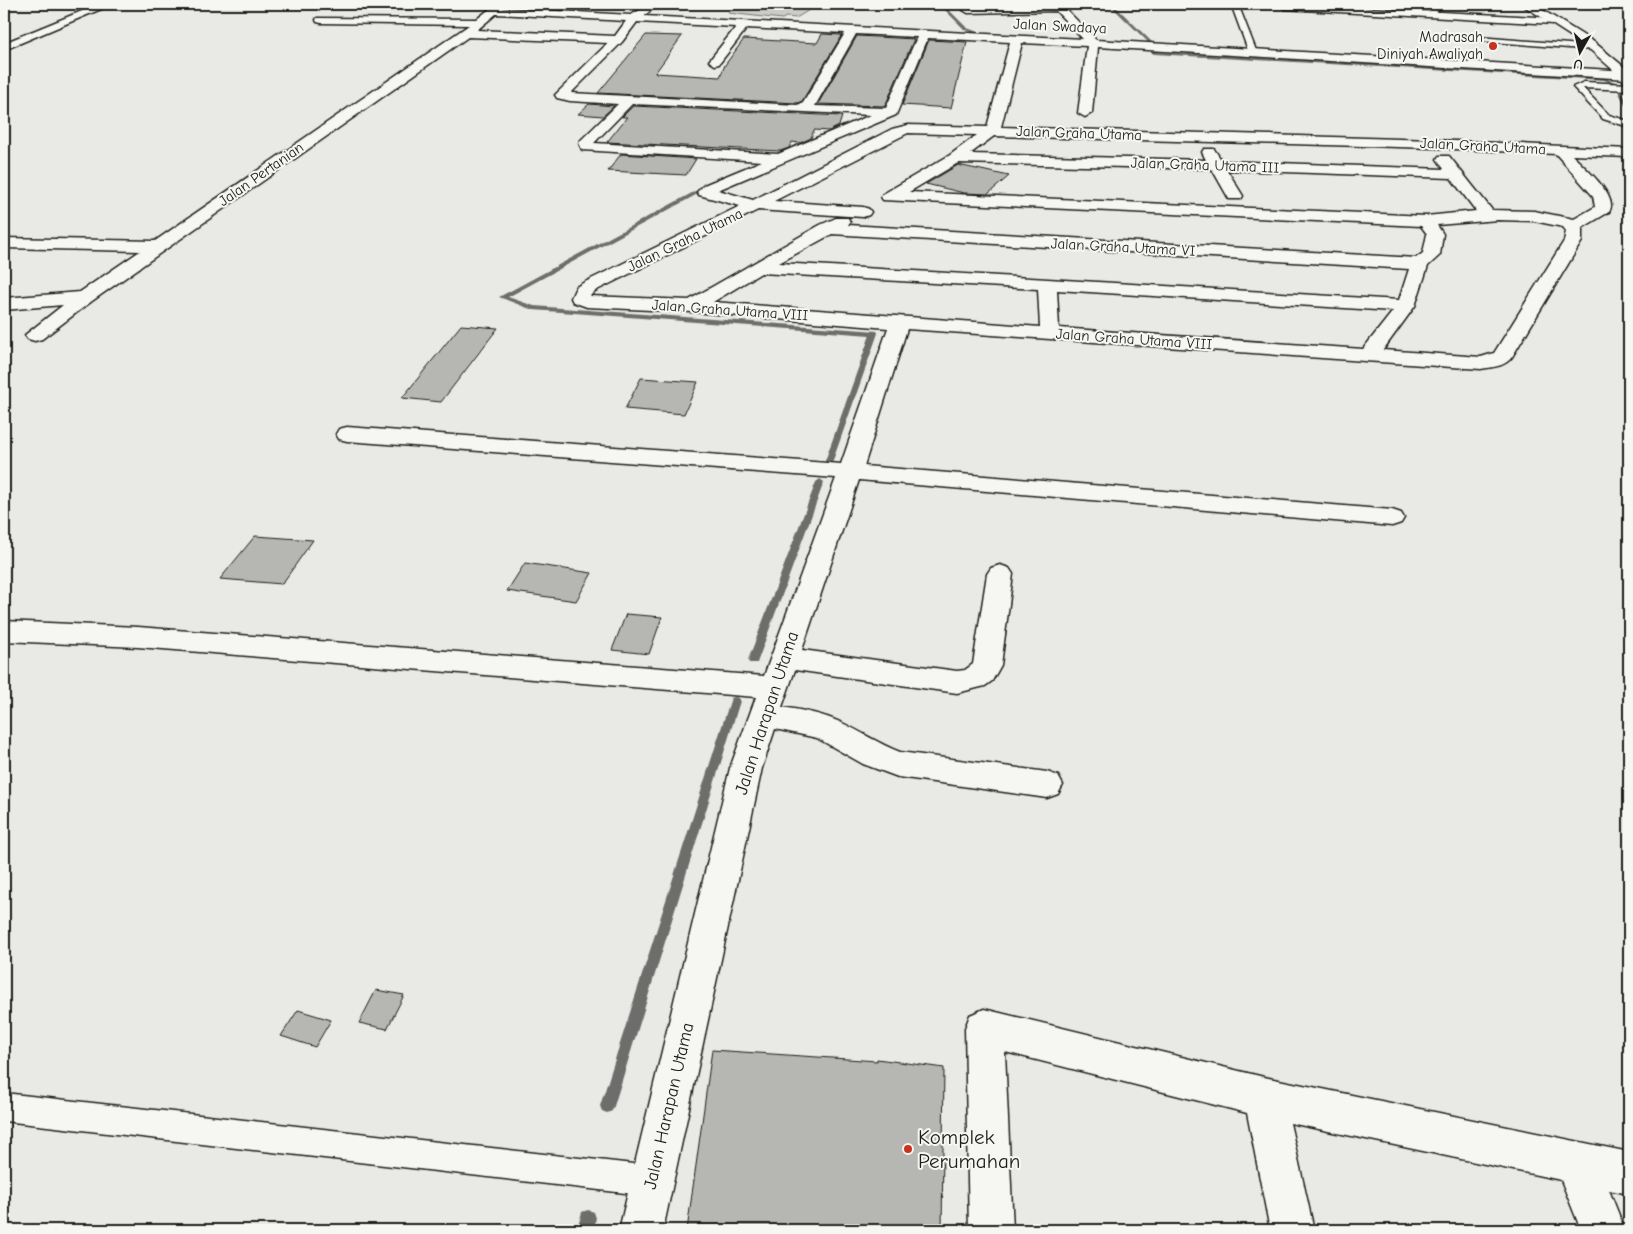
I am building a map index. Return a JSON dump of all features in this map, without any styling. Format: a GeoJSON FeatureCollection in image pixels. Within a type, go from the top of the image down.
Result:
{"type":"FeatureCollection","features":[{"type":"Feature","properties":{"kind":"street"},"geometry":{"type":"LineString","coordinates":[[4,47],[108,4]]}},
{"type":"Feature","properties":{"kind":"street"},"geometry":{"type":"LineString","coordinates":[[654,4],[634,18],[618,40],[562,95],[570,97],[788,109],[890,112]]}},
{"type":"Feature","properties":{"kind":"street"},"geometry":{"type":"LineString","coordinates":[[1526,4],[1594,48],[1628,79]]}},
{"type":"Feature","properties":{"kind":"street"},"geometry":{"type":"LineString","coordinates":[[968,10],[1057,6],[1093,43],[1085,114]]}},
{"type":"Feature","properties":{"kind":"street"},"geometry":{"type":"LineString","coordinates":[[1288,7],[1554,21]]}},
{"type":"Feature","properties":{"kind":"street","name":"Jalan Swadaya"},"geometry":{"type":"LineString","coordinates":[[497,8],[634,18],[1093,43],[1628,79]]}},
{"type":"Feature","properties":{"kind":"street","name":"Jalan Pertanian"},"geometry":{"type":"LineString","coordinates":[[35,335],[157,246],[466,33],[497,8]]}},
{"type":"Feature","properties":{"kind":"street"},"geometry":{"type":"LineString","coordinates":[[321,20],[479,22]]}},
{"type":"Feature","properties":{"kind":"street"},"geometry":{"type":"LineString","coordinates":[[714,60],[744,24]]}},
{"type":"Feature","properties":{"kind":"street"},"geometry":{"type":"LineString","coordinates":[[1056,25],[1076,25]]}},
{"type":"Feature","properties":{"kind":"street"},"geometry":{"type":"LineString","coordinates":[[969,26],[988,26]]}},
{"type":"Feature","properties":{"kind":"street"},"geometry":{"type":"LineString","coordinates":[[802,108],[808,106],[853,30]]}},
{"type":"Feature","properties":{"kind":"street"},"geometry":{"type":"LineString","coordinates":[[466,33],[618,40]]}},
{"type":"Feature","properties":{"kind":"street"},"geometry":{"type":"LineString","coordinates":[[863,212],[755,205],[711,195],[706,191],[779,158],[890,112],[924,34]]}},
{"type":"Feature","properties":{"kind":"street"},"geometry":{"type":"LineString","coordinates":[[692,306],[826,229],[863,212],[891,196],[955,158],[993,130],[1017,39]]}},
{"type":"Feature","properties":{"kind":"street"},"geometry":{"type":"LineString","coordinates":[[629,100],[586,143],[587,147],[779,158]]}},
{"type":"Feature","properties":{"kind":"street","name":"Jalan Graha Utama"},"geometry":{"type":"LineString","coordinates":[[587,301],[580,298],[580,295],[589,287],[897,132],[916,129],[1200,136],[1629,153]]}},
{"type":"Feature","properties":{"kind":"street"},"geometry":{"type":"LineString","coordinates":[[1200,136],[1235,196]]}},
{"type":"Feature","properties":{"kind":"street"},"geometry":{"type":"LineString","coordinates":[[1434,144],[1484,210]]}},
{"type":"Feature","properties":{"kind":"street"},"geometry":{"type":"LineString","coordinates":[[1441,203],[1549,218],[1574,226],[1603,209],[1603,200],[1600,194],[1560,150]]}},
{"type":"Feature","properties":{"kind":"street","name":"Jalan Graha Utama III"},"geometry":{"type":"LineString","coordinates":[[955,158],[1456,174]]}},
{"type":"Feature","properties":{"kind":"street"},"geometry":{"type":"LineString","coordinates":[[891,196],[1011,203],[1254,197]]}},
{"type":"Feature","properties":{"kind":"street"},"geometry":{"type":"LineString","coordinates":[[1294,198],[1303,216]]}},
{"type":"Feature","properties":{"kind":"street"},"geometry":{"type":"LineString","coordinates":[[1090,200],[1153,230],[1303,216],[1426,221],[1484,210]]}},
{"type":"Feature","properties":{"kind":"street"},"geometry":{"type":"LineString","coordinates":[[1368,355],[1406,306],[1420,264],[1431,255],[1435,234],[1426,221]]}},
{"type":"Feature","properties":{"kind":"street","name":"Jalan Graha Utama VIII"},"geometry":{"type":"LineString","coordinates":[[587,301],[692,306],[1481,363],[1495,361],[1502,357],[1573,241],[1576,230],[1574,226]]}},
{"type":"Feature","properties":{"kind":"street","name":"Jalan Graha Utama VI"},"geometry":{"type":"LineString","coordinates":[[826,229],[1153,230],[1420,264]]}},
{"type":"Feature","properties":{"kind":"street"},"geometry":{"type":"LineString","coordinates":[[4,243],[157,246]]}},
{"type":"Feature","properties":{"kind":"street"},"geometry":{"type":"LineString","coordinates":[[758,267],[1406,306]]}},
{"type":"Feature","properties":{"kind":"street"},"geometry":{"type":"LineString","coordinates":[[1047,285],[1050,333]]}},
{"type":"Feature","properties":{"kind":"street"},"geometry":{"type":"LineString","coordinates":[[4,304],[85,297]]}},
{"type":"Feature","properties":{"kind":"street","name":"Jalan Harapan Utama"},"geometry":{"type":"LineString","coordinates":[[641,1230],[746,768],[850,472],[899,322]]}},
{"type":"Feature","properties":{"kind":"street"},"geometry":{"type":"LineString","coordinates":[[347,434],[850,472],[1392,518]]}},
{"type":"Feature","properties":{"kind":"street"},"geometry":{"type":"LineString","coordinates":[[784,658],[957,682],[972,680],[982,674],[987,666],[1000,574]]}},
{"type":"Feature","properties":{"kind":"street"},"geometry":{"type":"LineString","coordinates":[[4,631],[138,637],[769,702],[807,723],[828,730],[874,755],[898,764],[1047,785]]}},
{"type":"Feature","properties":{"kind":"street"},"geometry":{"type":"LineString","coordinates":[[991,1230],[984,1028],[1264,1097],[1629,1173]]}},
{"type":"Feature","properties":{"kind":"street"},"geometry":{"type":"LineString","coordinates":[[1264,1097],[1292,1230]]}},
{"type":"Feature","properties":{"kind":"street"},"geometry":{"type":"LineString","coordinates":[[1575,1161],[1603,1230]]}},
{"type":"Feature","properties":{"kind":"lane"},"geometry":{"type":"LineString","coordinates":[[1234,4],[1252,53]]}},
{"type":"Feature","properties":{"kind":"lane"},"geometry":{"type":"LineString","coordinates":[[1428,4],[1434,11]]}},
{"type":"Feature","properties":{"kind":"lane"},"geometry":{"type":"LineString","coordinates":[[1481,39],[1594,48]]}},
{"type":"Feature","properties":{"kind":"lane"},"geometry":{"type":"LineString","coordinates":[[1628,79],[1577,87],[1606,117],[1629,124]]}},
{"type":"Feature","properties":{"kind":"lane"},"geometry":{"type":"LineString","coordinates":[[4,1107],[651,1181]]}},
{"type":"Feature","properties":{"kind":"shaded area"},"geometry":{"type":"Polygon","coordinates":[[[801,4],[814,7],[796,18],[786,17],[782,19],[728,13],[737,7],[723,5],[801,4]]]}},
{"type":"Feature","properties":{"kind":"building"},"geometry":{"type":"Polygon","coordinates":[[[822,34],[842,35],[802,101],[797,103],[598,93],[646,35],[682,36],[655,73],[720,77],[725,65],[744,39],[817,43],[822,34]]]}},
{"type":"Feature","properties":{"kind":"building"},"geometry":{"type":"Polygon","coordinates":[[[857,36],[914,39],[885,106],[818,104],[857,36]]]}},
{"type":"Feature","properties":{"kind":"building"},"geometry":{"type":"Polygon","coordinates":[[[929,40],[967,42],[951,108],[902,105],[929,40]]]}},
{"type":"Feature","properties":{"kind":"building"},"geometry":{"type":"Polygon","coordinates":[[[589,104],[614,106],[603,116],[578,114],[589,104]]]}},
{"type":"Feature","properties":{"kind":"building"},"geometry":{"type":"Polygon","coordinates":[[[633,106],[842,116],[839,126],[829,131],[814,130],[811,138],[800,143],[792,142],[789,148],[780,151],[607,142],[627,117],[622,117],[633,106]]]}},
{"type":"Feature","properties":{"kind":"building"},"geometry":{"type":"Polygon","coordinates":[[[621,154],[696,159],[686,175],[608,171],[621,154]]]}},
{"type":"Feature","properties":{"kind":"building"},"geometry":{"type":"Polygon","coordinates":[[[958,165],[1009,176],[988,194],[964,193],[926,184],[958,165]]]}},
{"type":"Feature","properties":{"kind":"building"},"geometry":{"type":"Polygon","coordinates":[[[461,325],[498,328],[441,402],[402,398],[461,325]]]}},
{"type":"Feature","properties":{"kind":"building"},"geometry":{"type":"Polygon","coordinates":[[[641,378],[698,382],[684,414],[625,409],[641,378]]]}},
{"type":"Feature","properties":{"kind":"building"},"geometry":{"type":"Polygon","coordinates":[[[255,536],[313,540],[282,584],[220,579],[255,536]]]}},
{"type":"Feature","properties":{"kind":"building"},"geometry":{"type":"Polygon","coordinates":[[[525,563],[592,573],[576,601],[507,591],[525,563]]]}},
{"type":"Feature","properties":{"kind":"building"},"geometry":{"type":"Polygon","coordinates":[[[626,614],[662,617],[649,654],[612,650],[626,614]]]}},
{"type":"Feature","properties":{"kind":"building"},"geometry":{"type":"Polygon","coordinates":[[[376,990],[404,995],[387,1029],[359,1023],[376,990]]]}},
{"type":"Feature","properties":{"kind":"building"},"geometry":{"type":"Polygon","coordinates":[[[298,1010],[331,1020],[315,1047],[281,1036],[298,1010]]]}},
{"type":"Feature","properties":{"kind":"building"},"geometry":{"type":"Polygon","coordinates":[[[712,1050],[877,1061],[877,1059],[944,1068],[942,1230],[687,1230],[712,1050]]]}},
{"type":"Feature","properties":{"kind":"waterway"},"geometry":{"type":"LineString","coordinates":[[941,4],[966,29],[977,33]]}},
{"type":"Feature","properties":{"kind":"waterway"},"geometry":{"type":"LineString","coordinates":[[1111,4],[1152,44]]}},
{"type":"Feature","properties":{"kind":"waterway"},"geometry":{"type":"LineString","coordinates":[[1153,50],[1154,53],[1605,79],[1615,83]]}},
{"type":"Feature","properties":{"kind":"waterway"},"geometry":{"type":"LineString","coordinates":[[1619,90],[1629,109]]}},
{"type":"Feature","properties":{"kind":"waterway"},"geometry":{"type":"LineString","coordinates":[[703,189],[502,297],[533,308],[874,333],[829,461]]}},
{"type":"Feature","properties":{"kind":"waterway"},"geometry":{"type":"LineString","coordinates":[[753,660],[820,482]]}},
{"type":"Feature","properties":{"kind":"waterway"},"geometry":{"type":"LineString","coordinates":[[607,1106],[735,701]]}},
{"type":"Feature","properties":{"kind":"waterway"},"geometry":{"type":"LineString","coordinates":[[585,1230],[588,1218]]}},
{"type":"Feature","properties":{"kind":"place","name":"Madrasah Diniyah Awaliyah"},"geometry":{"type":"Point","coordinates":[1493,46]}},
{"type":"Feature","properties":{"kind":"place","name":"Komplek Perumahan"},"geometry":{"type":"Point","coordinates":[908,1149]}}]}
